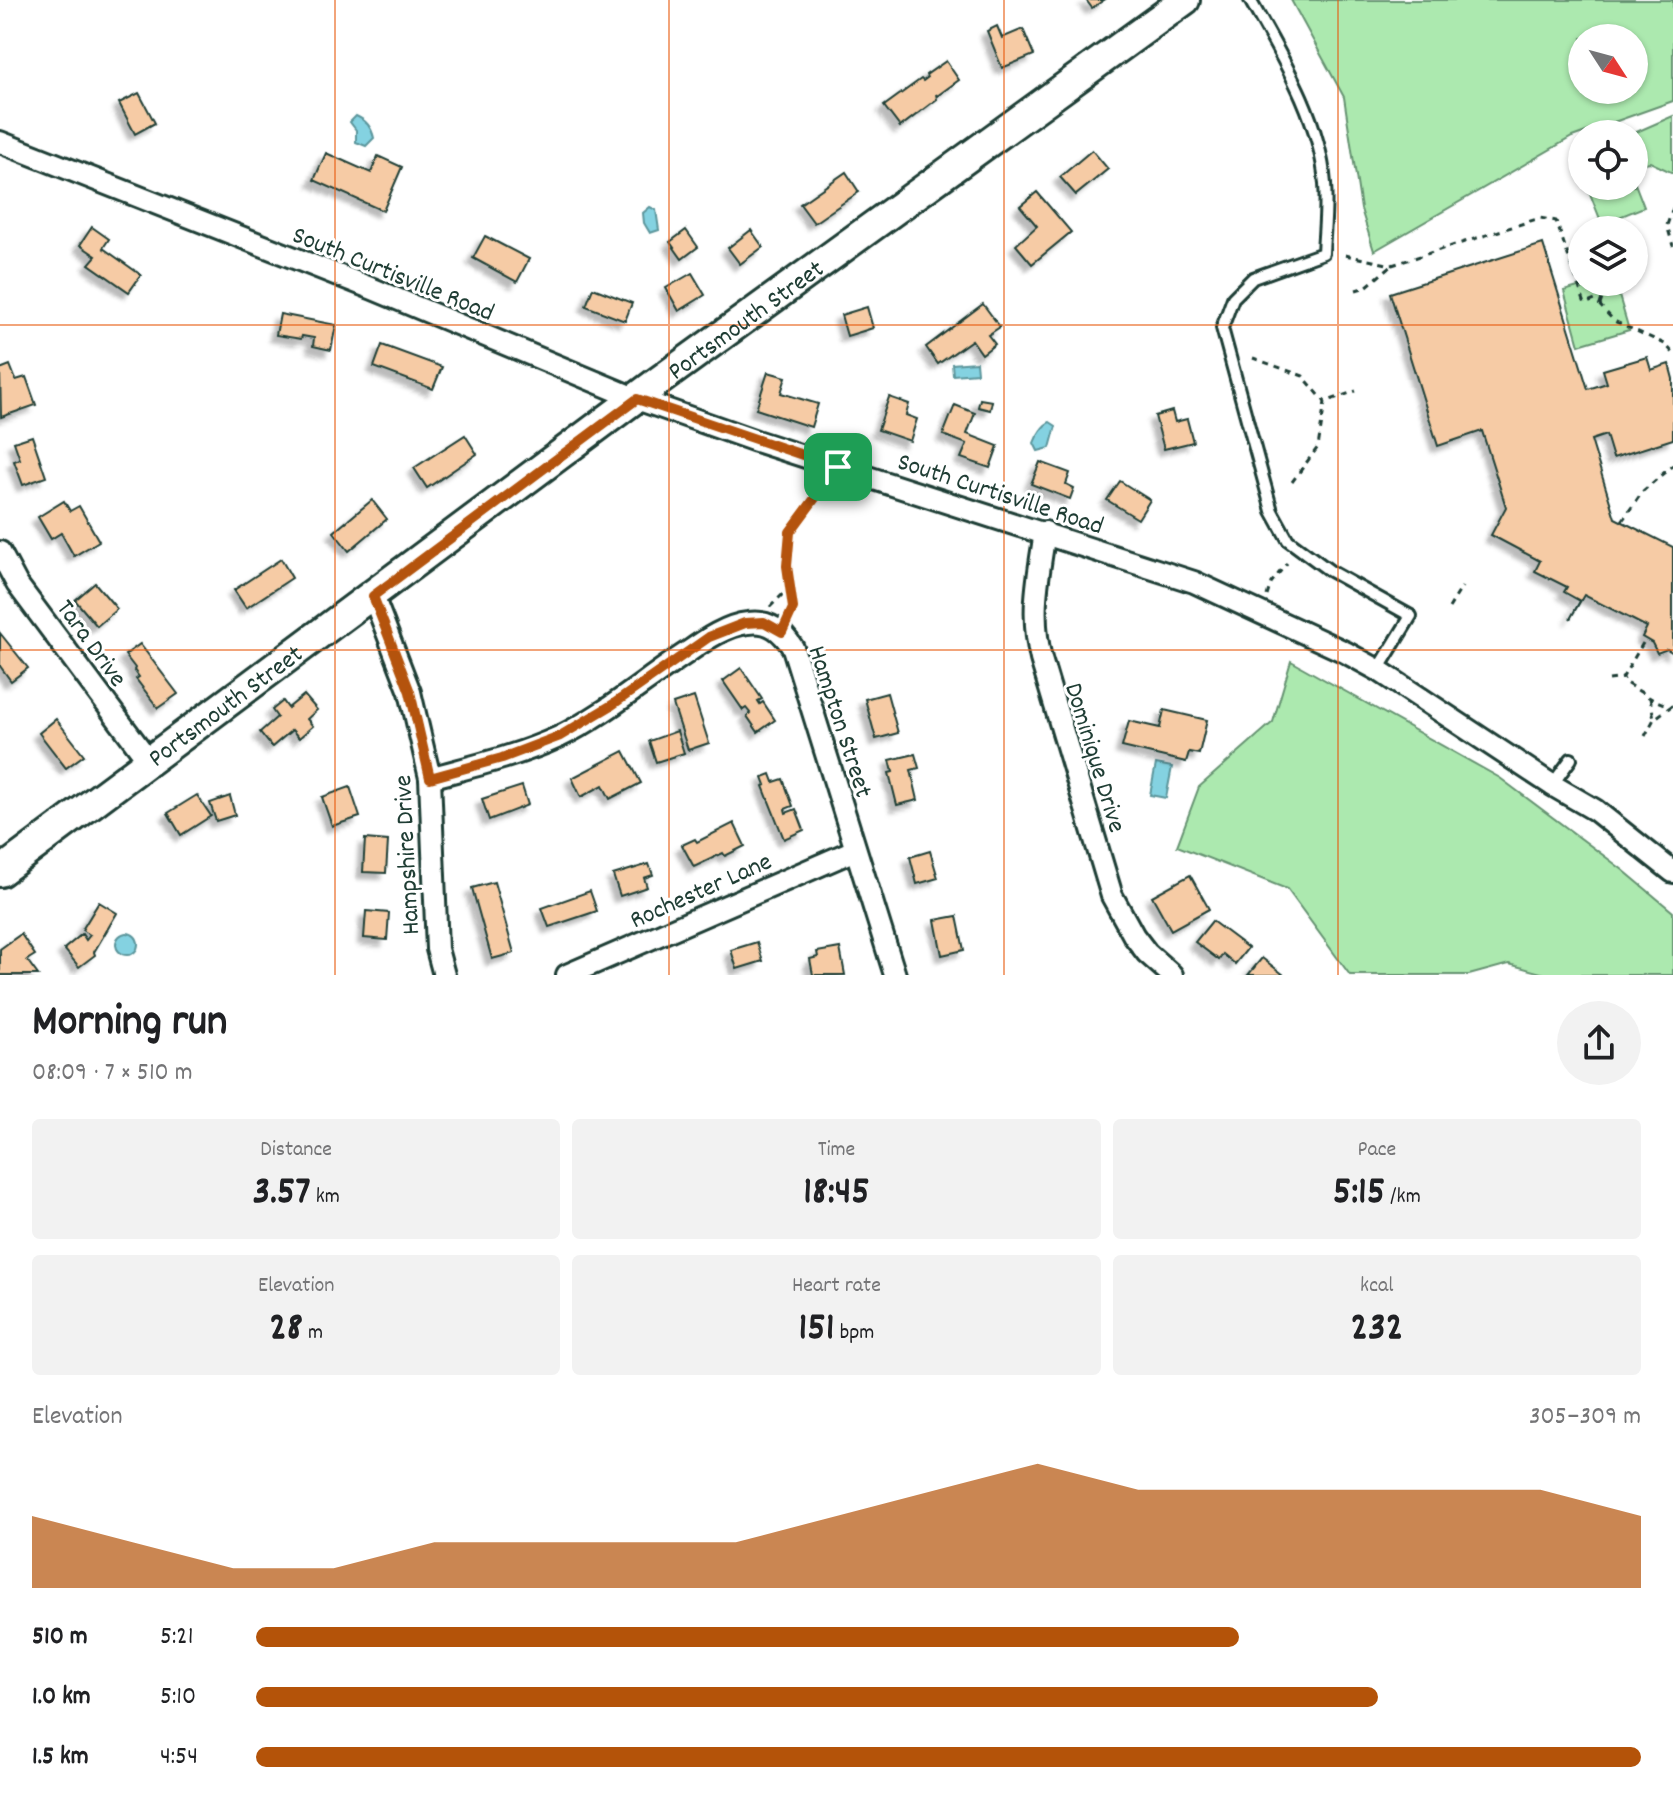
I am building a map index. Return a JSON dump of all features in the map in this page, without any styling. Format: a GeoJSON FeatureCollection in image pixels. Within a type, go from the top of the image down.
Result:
{"type":"FeatureCollection","features":[{"type":"Feature","properties":{"kind":"street","name":"Portsmouth Street"},"geometry":{"type":"LineString","coordinates":[[0,872],[637,399],[1185,0]]}},
{"type":"Feature","properties":{"kind":"street","name":"South Curtisville Road"},"geometry":{"type":"LineString","coordinates":[[0,142],[373,289],[637,399],[1194,582],[1378,670],[1595,810],[1673,872]]}},
{"type":"Feature","properties":{"kind":"street","name":"Dominique Drive"},"geometry":{"type":"LineString","coordinates":[[1045,532],[1034,599],[1034,621],[1041,659],[1112,896],[1134,936],[1147,953],[1172,975]]}},
{"type":"Feature","properties":{"kind":"street","name":"Tara Drive"},"geometry":{"type":"LineString","coordinates":[[0,552],[17,584],[149,761]]}},
{"type":"Feature","properties":{"kind":"street","name":"Hampshire Drive"},"geometry":{"type":"LineString","coordinates":[[373,596],[410,692],[430,778],[437,949],[444,975]]}},
{"type":"Feature","properties":{"kind":"street"},"geometry":{"type":"LineString","coordinates":[[430,778],[502,758],[560,736],[612,705],[709,637],[745,623],[773,627]]}},
{"type":"Feature","properties":{"kind":"street","name":"Hampton Street"},"geometry":{"type":"LineString","coordinates":[[773,627],[793,648],[807,686],[895,975]]}},
{"type":"Feature","properties":{"kind":"street","name":"Rochester Lane"},"geometry":{"type":"LineString","coordinates":[[567,975],[855,850]]}},
{"type":"Feature","properties":{"kind":"lane"},"geometry":{"type":"LineString","coordinates":[[1250,0],[1288,68],[1319,149],[1325,184],[1323,253],[1253,278],[1233,298],[1222,328],[1272,511],[1288,540],[1330,571],[1411,616],[1378,670]]}},
{"type":"Feature","properties":{"kind":"lane"},"geometry":{"type":"LineString","coordinates":[[1552,785],[1571,759]]}},
{"type":"Feature","properties":{"kind":"path"},"geometry":{"type":"LineString","coordinates":[[1673,208],[1667,225],[1673,246]]}},
{"type":"Feature","properties":{"kind":"path"},"geometry":{"type":"LineString","coordinates":[[1356,290],[1366,287],[1392,265],[1540,218],[1556,221],[1585,304],[1595,300],[1614,321],[1665,344],[1673,353]]}},
{"type":"Feature","properties":{"kind":"path"},"geometry":{"type":"LineString","coordinates":[[1345,255],[1392,265]]}},
{"type":"Feature","properties":{"kind":"path"},"geometry":{"type":"LineString","coordinates":[[1600,306],[1603,296]]}},
{"type":"Feature","properties":{"kind":"path"},"geometry":{"type":"LineString","coordinates":[[1253,358],[1303,376],[1325,402],[1318,447],[1292,482]]}},
{"type":"Feature","properties":{"kind":"path"},"geometry":{"type":"LineString","coordinates":[[1325,402],[1356,391]]}},
{"type":"Feature","properties":{"kind":"path"},"geometry":{"type":"LineString","coordinates":[[1622,521],[1643,491],[1673,465]]}},
{"type":"Feature","properties":{"kind":"path"},"geometry":{"type":"LineString","coordinates":[[773,627],[793,608],[787,566],[790,532],[838,467]]}},
{"type":"Feature","properties":{"kind":"path"},"geometry":{"type":"LineString","coordinates":[[1267,596],[1271,583],[1287,563]]}},
{"type":"Feature","properties":{"kind":"path"},"geometry":{"type":"LineString","coordinates":[[773,627],[769,608],[790,587]]}},
{"type":"Feature","properties":{"kind":"path"},"geometry":{"type":"LineString","coordinates":[[1449,608],[1462,587]]}},
{"type":"Feature","properties":{"kind":"path"},"geometry":{"type":"LineString","coordinates":[[1643,643],[1624,682],[1650,698],[1671,705]]}},
{"type":"Feature","properties":{"kind":"path"},"geometry":{"type":"LineString","coordinates":[[1609,680],[1624,678]]}},
{"type":"Feature","properties":{"kind":"path"},"geometry":{"type":"LineString","coordinates":[[1650,698],[1654,719]]}},
{"type":"Feature","properties":{"kind":"path"},"geometry":{"type":"LineString","coordinates":[[1645,736],[1654,719],[1671,705]]}},
{"type":"Feature","properties":{"kind":"green space"},"geometry":{"type":"Polygon","coordinates":[[[1291,0],[1673,0],[1673,101],[1620,120],[1568,120],[1568,139],[1374,251],[1361,209],[1344,97],[1291,0]]]}},
{"type":"Feature","properties":{"kind":"green space"},"geometry":{"type":"Polygon","coordinates":[[[1673,116],[1673,173],[1648,162],[1648,127],[1673,116]]]}},
{"type":"Feature","properties":{"kind":"green space"},"geometry":{"type":"Polygon","coordinates":[[[1593,200],[1641,200],[1644,207],[1622,216],[1599,216],[1593,200]]]}},
{"type":"Feature","properties":{"kind":"green space"},"geometry":{"type":"Polygon","coordinates":[[[1568,290],[1568,296],[1619,296],[1629,330],[1579,345],[1564,291],[1568,290]]]}},
{"type":"Feature","properties":{"kind":"green space"},"geometry":{"type":"Polygon","coordinates":[[[1291,661],[1500,778],[1623,870],[1673,912],[1673,975],[1548,975],[1509,964],[1469,975],[1350,975],[1287,889],[1177,846],[1199,787],[1273,722],[1291,661]]]}},
{"type":"Feature","properties":{"kind":"water"},"geometry":{"type":"Polygon","coordinates":[[[356,116],[366,122],[374,138],[366,146],[356,142],[356,130],[350,122],[356,116]]]}},
{"type":"Feature","properties":{"kind":"water"},"geometry":{"type":"Polygon","coordinates":[[[650,207],[656,210],[659,230],[650,233],[643,213],[650,207]]]}},
{"type":"Feature","properties":{"kind":"water"},"geometry":{"type":"Polygon","coordinates":[[[976,362],[977,373],[953,375],[952,364],[976,362]]]}},
{"type":"Feature","properties":{"kind":"water"},"geometry":{"type":"Polygon","coordinates":[[[1050,422],[1056,426],[1050,448],[1038,451],[1035,440],[1050,422]]]}},
{"type":"Feature","properties":{"kind":"water"},"geometry":{"type":"Polygon","coordinates":[[[1156,764],[1172,767],[1166,798],[1150,795],[1156,764]]]}},
{"type":"Feature","properties":{"kind":"water"},"geometry":{"type":"Polygon","coordinates":[[[127,933],[135,936],[138,944],[135,952],[127,955],[119,952],[116,944],[119,936],[127,933]]]}},
{"type":"Feature","properties":{"kind":"building"},"geometry":{"type":"Polygon","coordinates":[[[1086,0],[1104,0],[1092,8],[1086,0]]]}},
{"type":"Feature","properties":{"kind":"building"},"geometry":{"type":"Polygon","coordinates":[[[997,26],[1002,38],[1023,29],[1034,55],[1002,68],[987,31],[997,26]]]}},
{"type":"Feature","properties":{"kind":"building"},"geometry":{"type":"Polygon","coordinates":[[[946,61],[959,80],[936,94],[937,99],[900,127],[884,106],[921,79],[923,81],[926,75],[946,61]]]}},
{"type":"Feature","properties":{"kind":"building"},"geometry":{"type":"Polygon","coordinates":[[[139,93],[155,123],[135,134],[119,103],[139,93]]]}},
{"type":"Feature","properties":{"kind":"building"},"geometry":{"type":"Polygon","coordinates":[[[1092,150],[1108,169],[1076,195],[1060,177],[1092,150]]]}},
{"type":"Feature","properties":{"kind":"building"},"geometry":{"type":"Polygon","coordinates":[[[326,153],[371,173],[378,156],[402,167],[383,211],[314,180],[326,153]]]}},
{"type":"Feature","properties":{"kind":"building"},"geometry":{"type":"Polygon","coordinates":[[[846,172],[859,192],[814,223],[800,204],[846,172]]]}},
{"type":"Feature","properties":{"kind":"building"},"geometry":{"type":"Polygon","coordinates":[[[1037,192],[1071,232],[1032,264],[1016,245],[1037,226],[1020,206],[1037,192]]]}},
{"type":"Feature","properties":{"kind":"building"},"geometry":{"type":"Polygon","coordinates":[[[92,227],[109,239],[103,248],[141,275],[129,292],[89,264],[96,256],[80,245],[92,227]]]}},
{"type":"Feature","properties":{"kind":"building"},"geometry":{"type":"Polygon","coordinates":[[[686,230],[698,247],[682,259],[670,242],[686,230]]]}},
{"type":"Feature","properties":{"kind":"building"},"geometry":{"type":"Polygon","coordinates":[[[751,230],[763,247],[740,264],[728,248],[751,230]]]}},
{"type":"Feature","properties":{"kind":"building"},"geometry":{"type":"Polygon","coordinates":[[[485,236],[529,259],[517,282],[473,258],[485,236]]]}},
{"type":"Feature","properties":{"kind":"building"},"geometry":{"type":"Polygon","coordinates":[[[1543,244],[1588,389],[1607,383],[1603,370],[1647,357],[1651,370],[1669,364],[1673,379],[1673,439],[1613,458],[1606,435],[1591,440],[1615,518],[1673,547],[1673,653],[1667,649],[1657,653],[1652,643],[1642,637],[1647,627],[1584,595],[1570,619],[1580,601],[1564,592],[1567,587],[1535,571],[1540,561],[1491,535],[1506,507],[1482,431],[1438,446],[1390,293],[1543,244]]]}},
{"type":"Feature","properties":{"kind":"building"},"geometry":{"type":"Polygon","coordinates":[[[692,273],[705,295],[679,311],[666,288],[692,273]]]}},
{"type":"Feature","properties":{"kind":"building"},"geometry":{"type":"Polygon","coordinates":[[[593,288],[632,303],[625,321],[586,306],[593,288]]]}},
{"type":"Feature","properties":{"kind":"building"},"geometry":{"type":"Polygon","coordinates":[[[983,304],[1000,327],[988,335],[995,344],[982,354],[972,340],[938,364],[926,347],[983,304]]]}},
{"type":"Feature","properties":{"kind":"building"},"geometry":{"type":"Polygon","coordinates":[[[867,307],[873,328],[847,336],[841,315],[867,307]]]}},
{"type":"Feature","properties":{"kind":"building"},"geometry":{"type":"Polygon","coordinates":[[[280,314],[336,325],[331,350],[313,346],[314,338],[276,335],[280,314]]]}},
{"type":"Feature","properties":{"kind":"building"},"geometry":{"type":"Polygon","coordinates":[[[382,345],[442,367],[433,389],[374,367],[382,345]]]}},
{"type":"Feature","properties":{"kind":"building"},"geometry":{"type":"Polygon","coordinates":[[[10,365],[16,380],[26,377],[36,405],[1,417],[0,369],[10,365]]]}},
{"type":"Feature","properties":{"kind":"building"},"geometry":{"type":"Polygon","coordinates":[[[768,372],[786,377],[781,393],[818,404],[811,427],[756,409],[768,372]]]}},
{"type":"Feature","properties":{"kind":"building"},"geometry":{"type":"Polygon","coordinates":[[[889,397],[909,404],[906,415],[917,419],[910,441],[878,430],[889,397]]]}},
{"type":"Feature","properties":{"kind":"building"},"geometry":{"type":"Polygon","coordinates":[[[980,399],[992,401],[990,410],[978,407],[980,399]]]}},
{"type":"Feature","properties":{"kind":"building"},"geometry":{"type":"Polygon","coordinates":[[[955,405],[975,413],[967,434],[998,446],[990,468],[961,458],[967,444],[943,435],[955,405]]]}},
{"type":"Feature","properties":{"kind":"building"},"geometry":{"type":"Polygon","coordinates":[[[1172,411],[1175,422],[1187,419],[1193,442],[1164,449],[1155,416],[1172,411]]]}},
{"type":"Feature","properties":{"kind":"building"},"geometry":{"type":"Polygon","coordinates":[[[465,435],[477,454],[427,488],[414,468],[465,435]]]}},
{"type":"Feature","properties":{"kind":"building"},"geometry":{"type":"Polygon","coordinates":[[[32,436],[46,477],[23,485],[14,461],[20,459],[14,442],[32,436]]]}},
{"type":"Feature","properties":{"kind":"building"},"geometry":{"type":"Polygon","coordinates":[[[1040,462],[1070,473],[1066,484],[1074,488],[1070,499],[1031,484],[1040,462]]]}},
{"type":"Feature","properties":{"kind":"building"},"geometry":{"type":"Polygon","coordinates":[[[1120,481],[1150,500],[1138,519],[1107,500],[1120,481]]]}},
{"type":"Feature","properties":{"kind":"building"},"geometry":{"type":"Polygon","coordinates":[[[372,500],[387,519],[349,551],[334,532],[372,500]]]}},
{"type":"Feature","properties":{"kind":"building"},"geometry":{"type":"Polygon","coordinates":[[[64,501],[70,511],[79,506],[99,541],[74,556],[61,533],[51,539],[38,517],[64,501]]]}},
{"type":"Feature","properties":{"kind":"building"},"geometry":{"type":"Polygon","coordinates":[[[281,559],[292,578],[246,608],[234,590],[281,559]]]}},
{"type":"Feature","properties":{"kind":"building"},"geometry":{"type":"Polygon","coordinates":[[[95,583],[117,609],[97,626],[75,600],[95,583]]]}},
{"type":"Feature","properties":{"kind":"building"},"geometry":{"type":"Polygon","coordinates":[[[0,633],[28,668],[11,681],[0,666],[0,633]]]}},
{"type":"Feature","properties":{"kind":"building"},"geometry":{"type":"Polygon","coordinates":[[[140,644],[178,694],[158,708],[136,679],[139,677],[135,668],[125,655],[140,644]]]}},
{"type":"Feature","properties":{"kind":"building"},"geometry":{"type":"Polygon","coordinates":[[[741,668],[762,699],[758,701],[760,704],[763,702],[775,720],[758,732],[747,716],[750,713],[746,708],[743,710],[723,681],[741,668]]]}},
{"type":"Feature","properties":{"kind":"building"},"geometry":{"type":"Polygon","coordinates":[[[887,693],[898,733],[876,739],[865,699],[887,693]]]}},
{"type":"Feature","properties":{"kind":"building"},"geometry":{"type":"Polygon","coordinates":[[[304,695],[317,710],[307,719],[313,726],[299,738],[292,730],[272,747],[260,732],[277,717],[272,710],[283,701],[288,708],[304,695]]]}},
{"type":"Feature","properties":{"kind":"building"},"geometry":{"type":"Polygon","coordinates":[[[694,697],[709,743],[688,750],[673,704],[694,697]]]}},
{"type":"Feature","properties":{"kind":"building"},"geometry":{"type":"Polygon","coordinates":[[[1164,710],[1207,720],[1199,754],[1189,752],[1186,762],[1122,747],[1129,721],[1160,728],[1164,710]]]}},
{"type":"Feature","properties":{"kind":"building"},"geometry":{"type":"Polygon","coordinates":[[[56,719],[84,755],[66,768],[39,733],[56,719]]]}},
{"type":"Feature","properties":{"kind":"building"},"geometry":{"type":"Polygon","coordinates":[[[677,731],[684,753],[656,762],[649,741],[677,731]]]}},
{"type":"Feature","properties":{"kind":"building"},"geometry":{"type":"Polygon","coordinates":[[[624,751],[641,783],[610,799],[603,785],[581,797],[572,778],[624,751]]]}},
{"type":"Feature","properties":{"kind":"building"},"geometry":{"type":"Polygon","coordinates":[[[915,754],[919,768],[911,770],[918,800],[897,805],[889,773],[893,772],[890,760],[915,754]]]}},
{"type":"Feature","properties":{"kind":"building"},"geometry":{"type":"Polygon","coordinates":[[[771,774],[774,782],[783,779],[793,806],[785,809],[786,813],[796,809],[804,830],[784,839],[763,786],[766,785],[763,777],[771,774]]]}},
{"type":"Feature","properties":{"kind":"building"},"geometry":{"type":"Polygon","coordinates":[[[522,786],[528,805],[489,820],[482,799],[522,786]]]}},
{"type":"Feature","properties":{"kind":"building"},"geometry":{"type":"Polygon","coordinates":[[[350,787],[360,817],[332,826],[322,797],[350,787]]]}},
{"type":"Feature","properties":{"kind":"building"},"geometry":{"type":"Polygon","coordinates":[[[197,795],[211,816],[181,835],[168,813],[197,795]]]}},
{"type":"Feature","properties":{"kind":"building"},"geometry":{"type":"Polygon","coordinates":[[[230,796],[235,815],[216,821],[210,803],[230,796]]]}},
{"type":"Feature","properties":{"kind":"building"},"geometry":{"type":"Polygon","coordinates":[[[734,823],[745,846],[694,867],[682,845],[695,839],[697,842],[734,823]]]}},
{"type":"Feature","properties":{"kind":"building"},"geometry":{"type":"Polygon","coordinates":[[[365,839],[388,841],[386,873],[363,872],[365,839]]]}},
{"type":"Feature","properties":{"kind":"building"},"geometry":{"type":"Polygon","coordinates":[[[930,851],[938,878],[917,884],[910,857],[930,851]]]}},
{"type":"Feature","properties":{"kind":"building"},"geometry":{"type":"Polygon","coordinates":[[[649,864],[653,875],[644,878],[647,887],[620,896],[613,875],[649,864]]]}},
{"type":"Feature","properties":{"kind":"building"},"geometry":{"type":"Polygon","coordinates":[[[1190,875],[1209,909],[1171,930],[1152,896],[1190,875]]]}},
{"type":"Feature","properties":{"kind":"building"},"geometry":{"type":"Polygon","coordinates":[[[494,882],[514,953],[492,959],[472,888],[494,882]]]}},
{"type":"Feature","properties":{"kind":"building"},"geometry":{"type":"Polygon","coordinates":[[[590,891],[597,911],[549,927],[542,908],[590,891]]]}},
{"type":"Feature","properties":{"kind":"building"},"geometry":{"type":"Polygon","coordinates":[[[99,902],[117,913],[95,955],[79,967],[64,949],[82,934],[86,940],[90,935],[82,930],[99,902]]]}},
{"type":"Feature","properties":{"kind":"building"},"geometry":{"type":"Polygon","coordinates":[[[366,911],[389,913],[387,940],[364,938],[366,911]]]}},
{"type":"Feature","properties":{"kind":"building"},"geometry":{"type":"Polygon","coordinates":[[[957,916],[964,950],[942,955],[935,920],[957,916]]]}},
{"type":"Feature","properties":{"kind":"building"},"geometry":{"type":"Polygon","coordinates":[[[1212,921],[1248,948],[1235,964],[1223,954],[1219,960],[1195,942],[1212,921]]]}},
{"type":"Feature","properties":{"kind":"building"},"geometry":{"type":"Polygon","coordinates":[[[21,934],[35,955],[27,960],[38,975],[0,975],[0,949],[21,934]]]}},
{"type":"Feature","properties":{"kind":"building"},"geometry":{"type":"Polygon","coordinates":[[[757,942],[763,961],[737,969],[731,950],[757,942]]]}},
{"type":"Feature","properties":{"kind":"building"},"geometry":{"type":"Polygon","coordinates":[[[840,948],[845,975],[813,975],[810,959],[818,957],[817,952],[840,948]]]}},
{"type":"Feature","properties":{"kind":"building"},"geometry":{"type":"Polygon","coordinates":[[[1262,958],[1284,975],[1248,975],[1262,958]]]}},
{"type":"Feature","properties":{"kind":"route"},"geometry":{"type":"LineString","coordinates":[[637,399],[838,467],[790,532],[787,566],[793,608],[782,632],[764,622],[745,623],[709,637],[612,705],[560,736],[502,758],[430,778],[410,692],[373,596],[637,399]]}}]}
